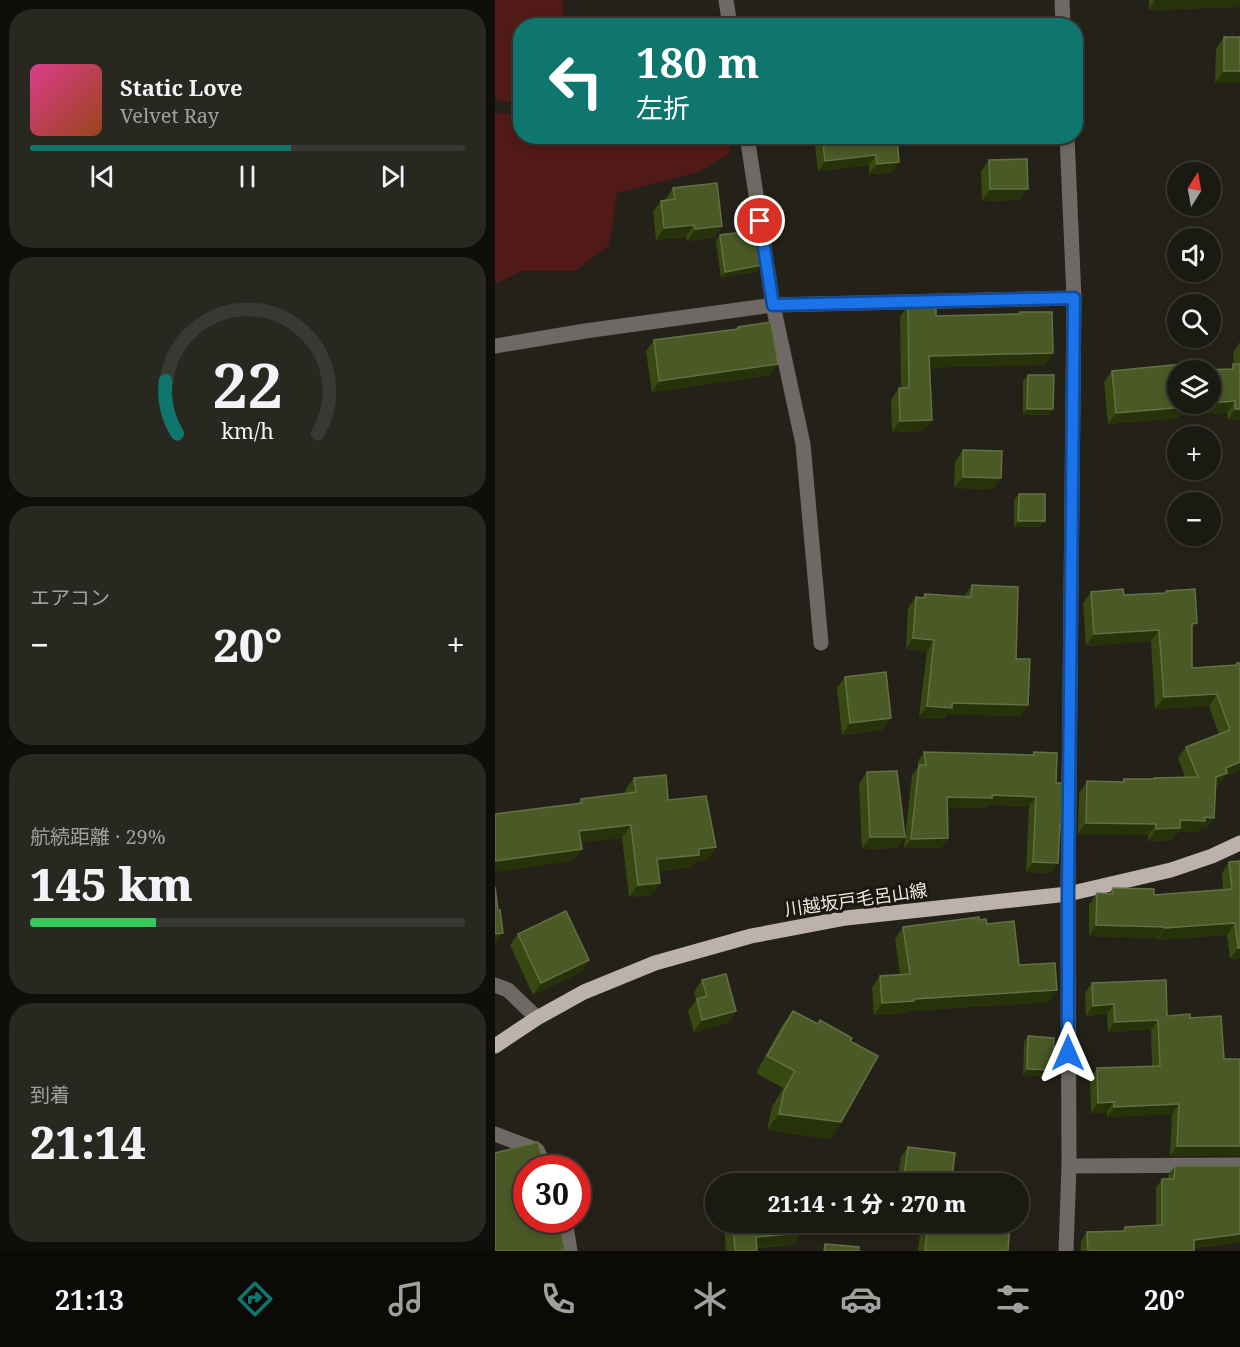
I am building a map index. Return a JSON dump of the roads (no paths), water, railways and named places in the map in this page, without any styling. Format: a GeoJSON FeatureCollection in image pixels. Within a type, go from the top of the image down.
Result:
{"type":"FeatureCollection","features":[{"type":"Feature","properties":{"kind":"main road","name":"川越坂戸毛呂山線"},"geometry":{"type":"LineString","coordinates":[[495,1046],[537,1018],[584,992],[655,963],[751,936],[846,918],[1068,894],[1171,870],[1212,856],[1240,843]]}},
{"type":"Feature","properties":{"kind":"street"},"geometry":{"type":"LineString","coordinates":[[726,0],[729,18]]}},
{"type":"Feature","properties":{"kind":"street"},"geometry":{"type":"LineString","coordinates":[[1062,0],[1063,18]]}},
{"type":"Feature","properties":{"kind":"street"},"geometry":{"type":"LineString","coordinates":[[748,144],[773,305],[803,444],[821,643]]}},
{"type":"Feature","properties":{"kind":"street"},"geometry":{"type":"LineString","coordinates":[[1066,1251],[1069,1166],[1068,894],[1074,298],[1067,144]]}},
{"type":"Feature","properties":{"kind":"street"},"geometry":{"type":"LineString","coordinates":[[495,346],[773,305],[1074,298]]}},
{"type":"Feature","properties":{"kind":"street"},"geometry":{"type":"LineString","coordinates":[[495,985],[508,990],[537,1018]]}},
{"type":"Feature","properties":{"kind":"street"},"geometry":{"type":"LineString","coordinates":[[495,1134],[537,1150],[540,1155]]}},
{"type":"Feature","properties":{"kind":"street"},"geometry":{"type":"LineString","coordinates":[[1069,1166],[1240,1164]]}},
{"type":"Feature","properties":{"kind":"street"},"geometry":{"type":"LineString","coordinates":[[567,1233],[570,1251]]}}]}
